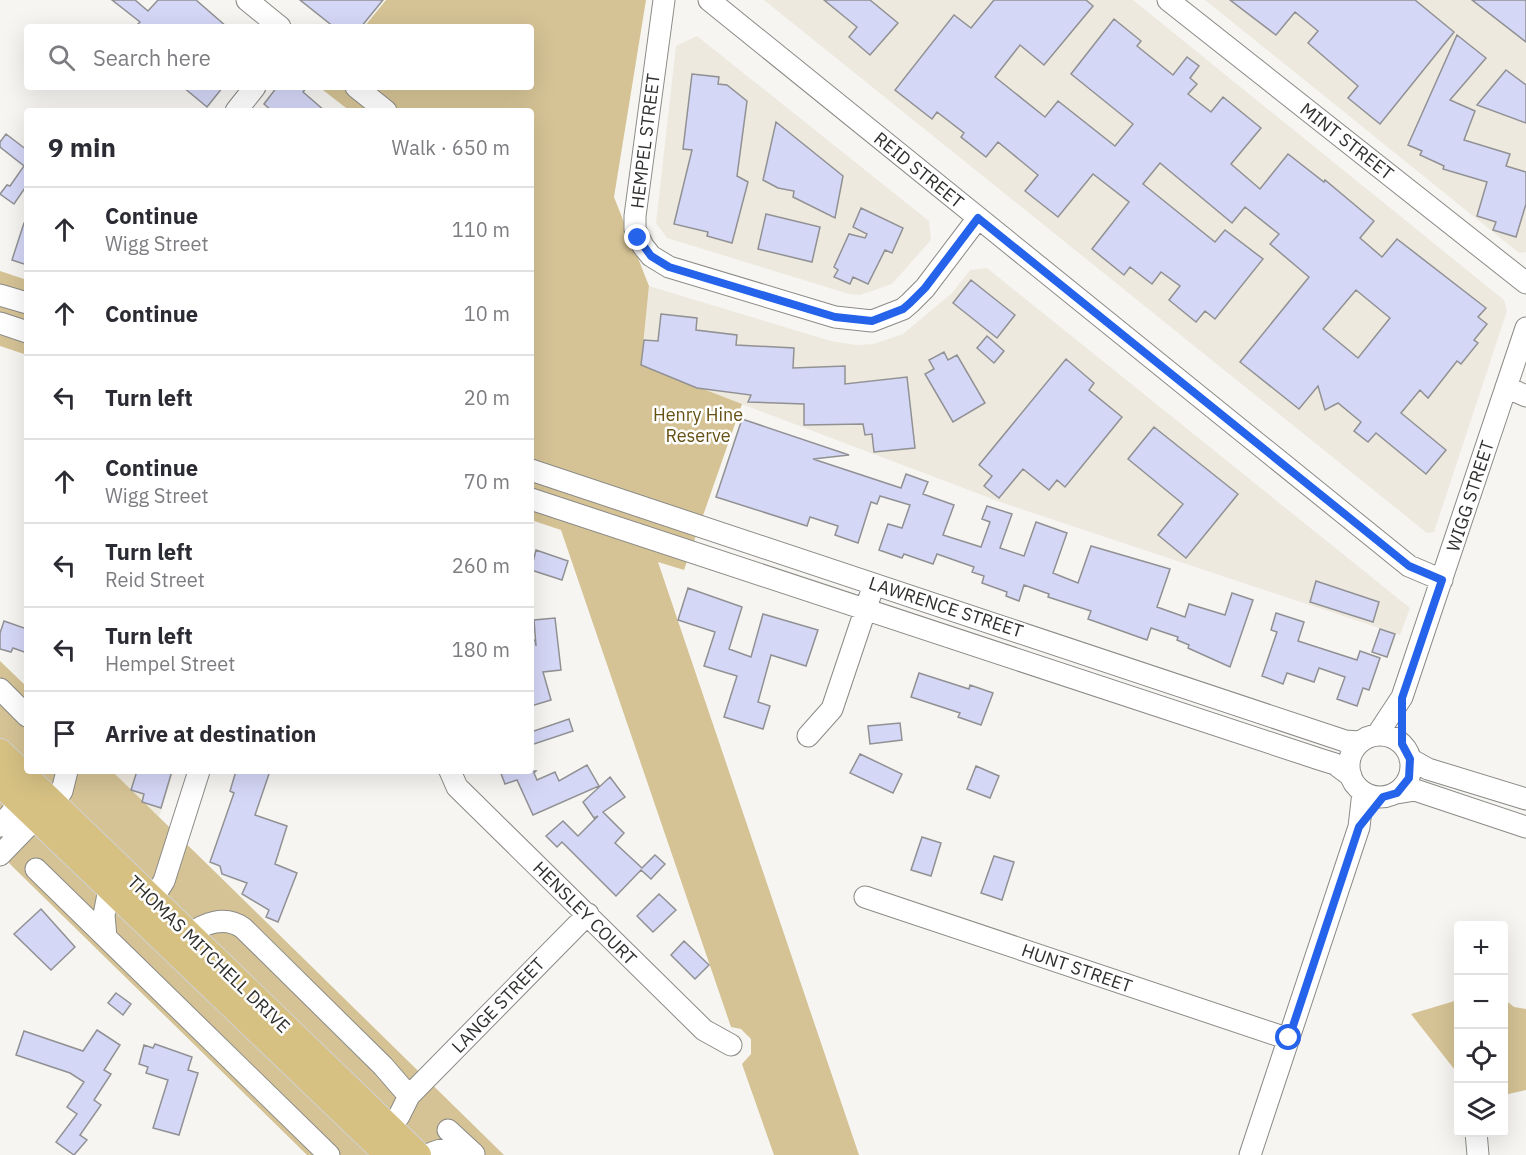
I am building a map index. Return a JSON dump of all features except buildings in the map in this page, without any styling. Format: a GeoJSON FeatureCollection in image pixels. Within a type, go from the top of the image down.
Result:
{"type":"FeatureCollection","features":[{"type":"Feature","properties":{"kind":"main road","name":"THOMAS MITCHELL DRIVE"},"geometry":{"type":"LineString","coordinates":[[0,752],[36,808],[109,889],[140,898]]}},
{"type":"Feature","properties":{"kind":"main road","name":"THOMAS MITCHELL DRIVE"},"geometry":{"type":"LineString","coordinates":[[0,783],[36,808],[140,898],[180,943],[379,1127],[418,1155]]}},
{"type":"Feature","properties":{"kind":"main road","name":"THOMAS MITCHELL DRIVE"},"geometry":{"type":"LineString","coordinates":[[379,1127],[388,1155]]}},
{"type":"Feature","properties":{"kind":"street"},"geometry":{"type":"LineString","coordinates":[[247,0],[276,24]]}},
{"type":"Feature","properties":{"kind":"street","name":"HEMPEL STREET"},"geometry":{"type":"LineString","coordinates":[[664,0],[635,216],[638,238],[661,263],[835,317],[872,321],[903,309],[910,303],[925,288],[978,218]]}},
{"type":"Feature","properties":{"kind":"street","name":"REID STREET"},"geometry":{"type":"LineString","coordinates":[[709,0],[1409,566],[1442,580]]}},
{"type":"Feature","properties":{"kind":"street","name":"MINT STREET"},"geometry":{"type":"LineString","coordinates":[[1168,0],[1526,283]]}},
{"type":"Feature","properties":{"kind":"street"},"geometry":{"type":"LineString","coordinates":[[238,108],[253,90]]}},
{"type":"Feature","properties":{"kind":"street"},"geometry":{"type":"LineString","coordinates":[[360,90],[382,108]]}},
{"type":"Feature","properties":{"kind":"street"},"geometry":{"type":"LineString","coordinates":[[0,295],[24,302]]}},
{"type":"Feature","properties":{"kind":"street"},"geometry":{"type":"LineString","coordinates":[[0,323],[24,331]]}},
{"type":"Feature","properties":{"kind":"street","name":"WIGG STREET"},"geometry":{"type":"LineString","coordinates":[[1369,739],[1402,698],[1526,328]]}},
{"type":"Feature","properties":{"kind":"street"},"geometry":{"type":"LineString","coordinates":[[1506,387],[1526,396]]}},
{"type":"Feature","properties":{"kind":"street","name":"LAWRENCE STREET"},"geometry":{"type":"LineString","coordinates":[[534,471],[1120,664],[1345,741],[1369,739]]}},
{"type":"Feature","properties":{"kind":"street"},"geometry":{"type":"LineString","coordinates":[[539,502],[556,478]]}},
{"type":"Feature","properties":{"kind":"street","name":"LAWRENCE STREET"},"geometry":{"type":"LineString","coordinates":[[539,502],[867,608],[1335,764],[1373,789]]}},
{"type":"Feature","properties":{"kind":"street"},"geometry":{"type":"LineString","coordinates":[[808,736],[832,709],[875,583]]}},
{"type":"Feature","properties":{"kind":"street"},"geometry":{"type":"LineString","coordinates":[[1112,690],[1120,664]]}},
{"type":"Feature","properties":{"kind":"street"},"geometry":{"type":"LineString","coordinates":[[0,689],[24,713]]}},
{"type":"Feature","properties":{"kind":"street","name":"WIGG STREET"},"geometry":{"type":"LineString","coordinates":[[1402,698],[1406,752]]}},
{"type":"Feature","properties":{"kind":"street"},"geometry":{"type":"LineString","coordinates":[[1373,789],[1350,758],[1369,739],[1386,736],[1428,769],[1526,799]]}},
{"type":"Feature","properties":{"kind":"street"},"geometry":{"type":"LineString","coordinates":[[1373,789],[1409,778],[1406,752]]}},
{"type":"Feature","properties":{"kind":"street"},"geometry":{"type":"LineString","coordinates":[[3,837],[36,808],[62,791],[66,774]]}},
{"type":"Feature","properties":{"kind":"street"},"geometry":{"type":"LineString","coordinates":[[140,898],[171,857],[198,774]]}},
{"type":"Feature","properties":{"kind":"street","name":"HENSLEY COURT"},"geometry":{"type":"LineString","coordinates":[[451,774],[457,787],[704,1030],[731,1045]]}},
{"type":"Feature","properties":{"kind":"street"},"geometry":{"type":"LineString","coordinates":[[1250,1155],[1373,789]]}},
{"type":"Feature","properties":{"kind":"street"},"geometry":{"type":"LineString","coordinates":[[1373,789],[1415,790],[1526,827]]}},
{"type":"Feature","properties":{"kind":"street"},"geometry":{"type":"LineString","coordinates":[[36,869],[329,1155]]}},
{"type":"Feature","properties":{"kind":"street","name":"THOMAS MITCHELL DRIVE"},"geometry":{"type":"LineString","coordinates":[[106,937],[104,915],[109,889]]}},
{"type":"Feature","properties":{"kind":"street","name":"HUNT STREET"},"geometry":{"type":"LineString","coordinates":[[865,897],[1289,1038]]}},
{"type":"Feature","properties":{"kind":"street","name":"LANGE STREET"},"geometry":{"type":"LineString","coordinates":[[379,1127],[398,1101],[409,1096],[588,914]]}},
{"type":"Feature","properties":{"kind":"street","name":"THOMAS MITCHELL DRIVE"},"geometry":{"type":"LineString","coordinates":[[180,943],[205,925],[228,921],[247,932],[383,1065],[409,1096]]}},
{"type":"Feature","properties":{"kind":"street"},"geometry":{"type":"LineString","coordinates":[[448,1130],[474,1155]]}},
{"type":"Feature","properties":{"kind":"street"},"geometry":{"type":"LineString","coordinates":[[1476,1137],[1478,1155]]}},
{"type":"Feature","properties":{"kind":"street"},"geometry":{"type":"LineString","coordinates":[[428,1155],[446,1149],[461,1150],[474,1155]]}},
{"type":"Feature","properties":{"kind":"shaded area"},"geometry":{"type":"Polygon","coordinates":[[[764,0],[1133,0],[1504,300],[1507,311],[1434,532],[1427,533],[764,0]]]}},
{"type":"Feature","properties":{"kind":"shaded area"},"geometry":{"type":"Polygon","coordinates":[[[1205,0],[1526,0],[1526,252],[1519,253],[1205,0]]]}},
{"type":"Feature","properties":{"kind":"shaded area"},"geometry":{"type":"Polygon","coordinates":[[[697,36],[929,221],[931,240],[892,284],[860,295],[849,294],[667,238],[656,223],[676,46],[697,36]]]}},
{"type":"Feature","properties":{"kind":"shaded area"},"geometry":{"type":"Polygon","coordinates":[[[987,268],[1410,608],[1400,635],[1003,503],[641,366],[649,286],[831,341],[856,345],[873,344],[903,334],[952,293],[970,270],[987,268]]]}},
{"type":"Feature","properties":{"kind":"shaded area"},"geometry":{"type":"Polygon","coordinates":[[[115,774],[173,774],[159,817],[115,774]]]}},
{"type":"Feature","properties":{"kind":"green space","name":"Henry Hine Reserve"},"geometry":{"type":"Polygon","coordinates":[[[386,0],[646,0],[614,197],[649,286],[641,365],[742,404],[684,570],[658,562],[859,1155],[774,1155],[742,1064],[751,1054],[751,1039],[741,1029],[731,1027],[561,530],[534,521],[534,108],[346,108],[323,90],[534,90],[534,24],[366,24],[386,0]]]}},
{"type":"Feature","properties":{"kind":"green space"},"geometry":{"type":"Polygon","coordinates":[[[0,271],[24,279],[24,354],[0,346],[0,271]]]}},
{"type":"Feature","properties":{"kind":"green space"},"geometry":{"type":"Polygon","coordinates":[[[0,661],[24,684],[24,774],[115,774],[504,1155],[307,1155],[0,854],[0,661]]]}},
{"type":"Feature","properties":{"kind":"green space"},"geometry":{"type":"Polygon","coordinates":[[[1454,1001],[1454,1069],[1411,1014],[1454,1001]]]}},
{"type":"Feature","properties":{"kind":"green space"},"geometry":{"type":"Polygon","coordinates":[[[1508,1002],[1514,1007],[1526,1009],[1526,1090],[1508,1094],[1508,1002]]]}},
{"type":"Feature","properties":{"kind":"route"},"geometry":{"type":"LineString","coordinates":[[638,238],[651,256],[669,267],[835,317],[872,321],[903,309],[910,303],[925,288],[978,218],[1409,566],[1442,580],[1402,698],[1402,744],[1410,759],[1409,778],[1397,793],[1383,797],[1359,827],[1289,1038]]}}]}
